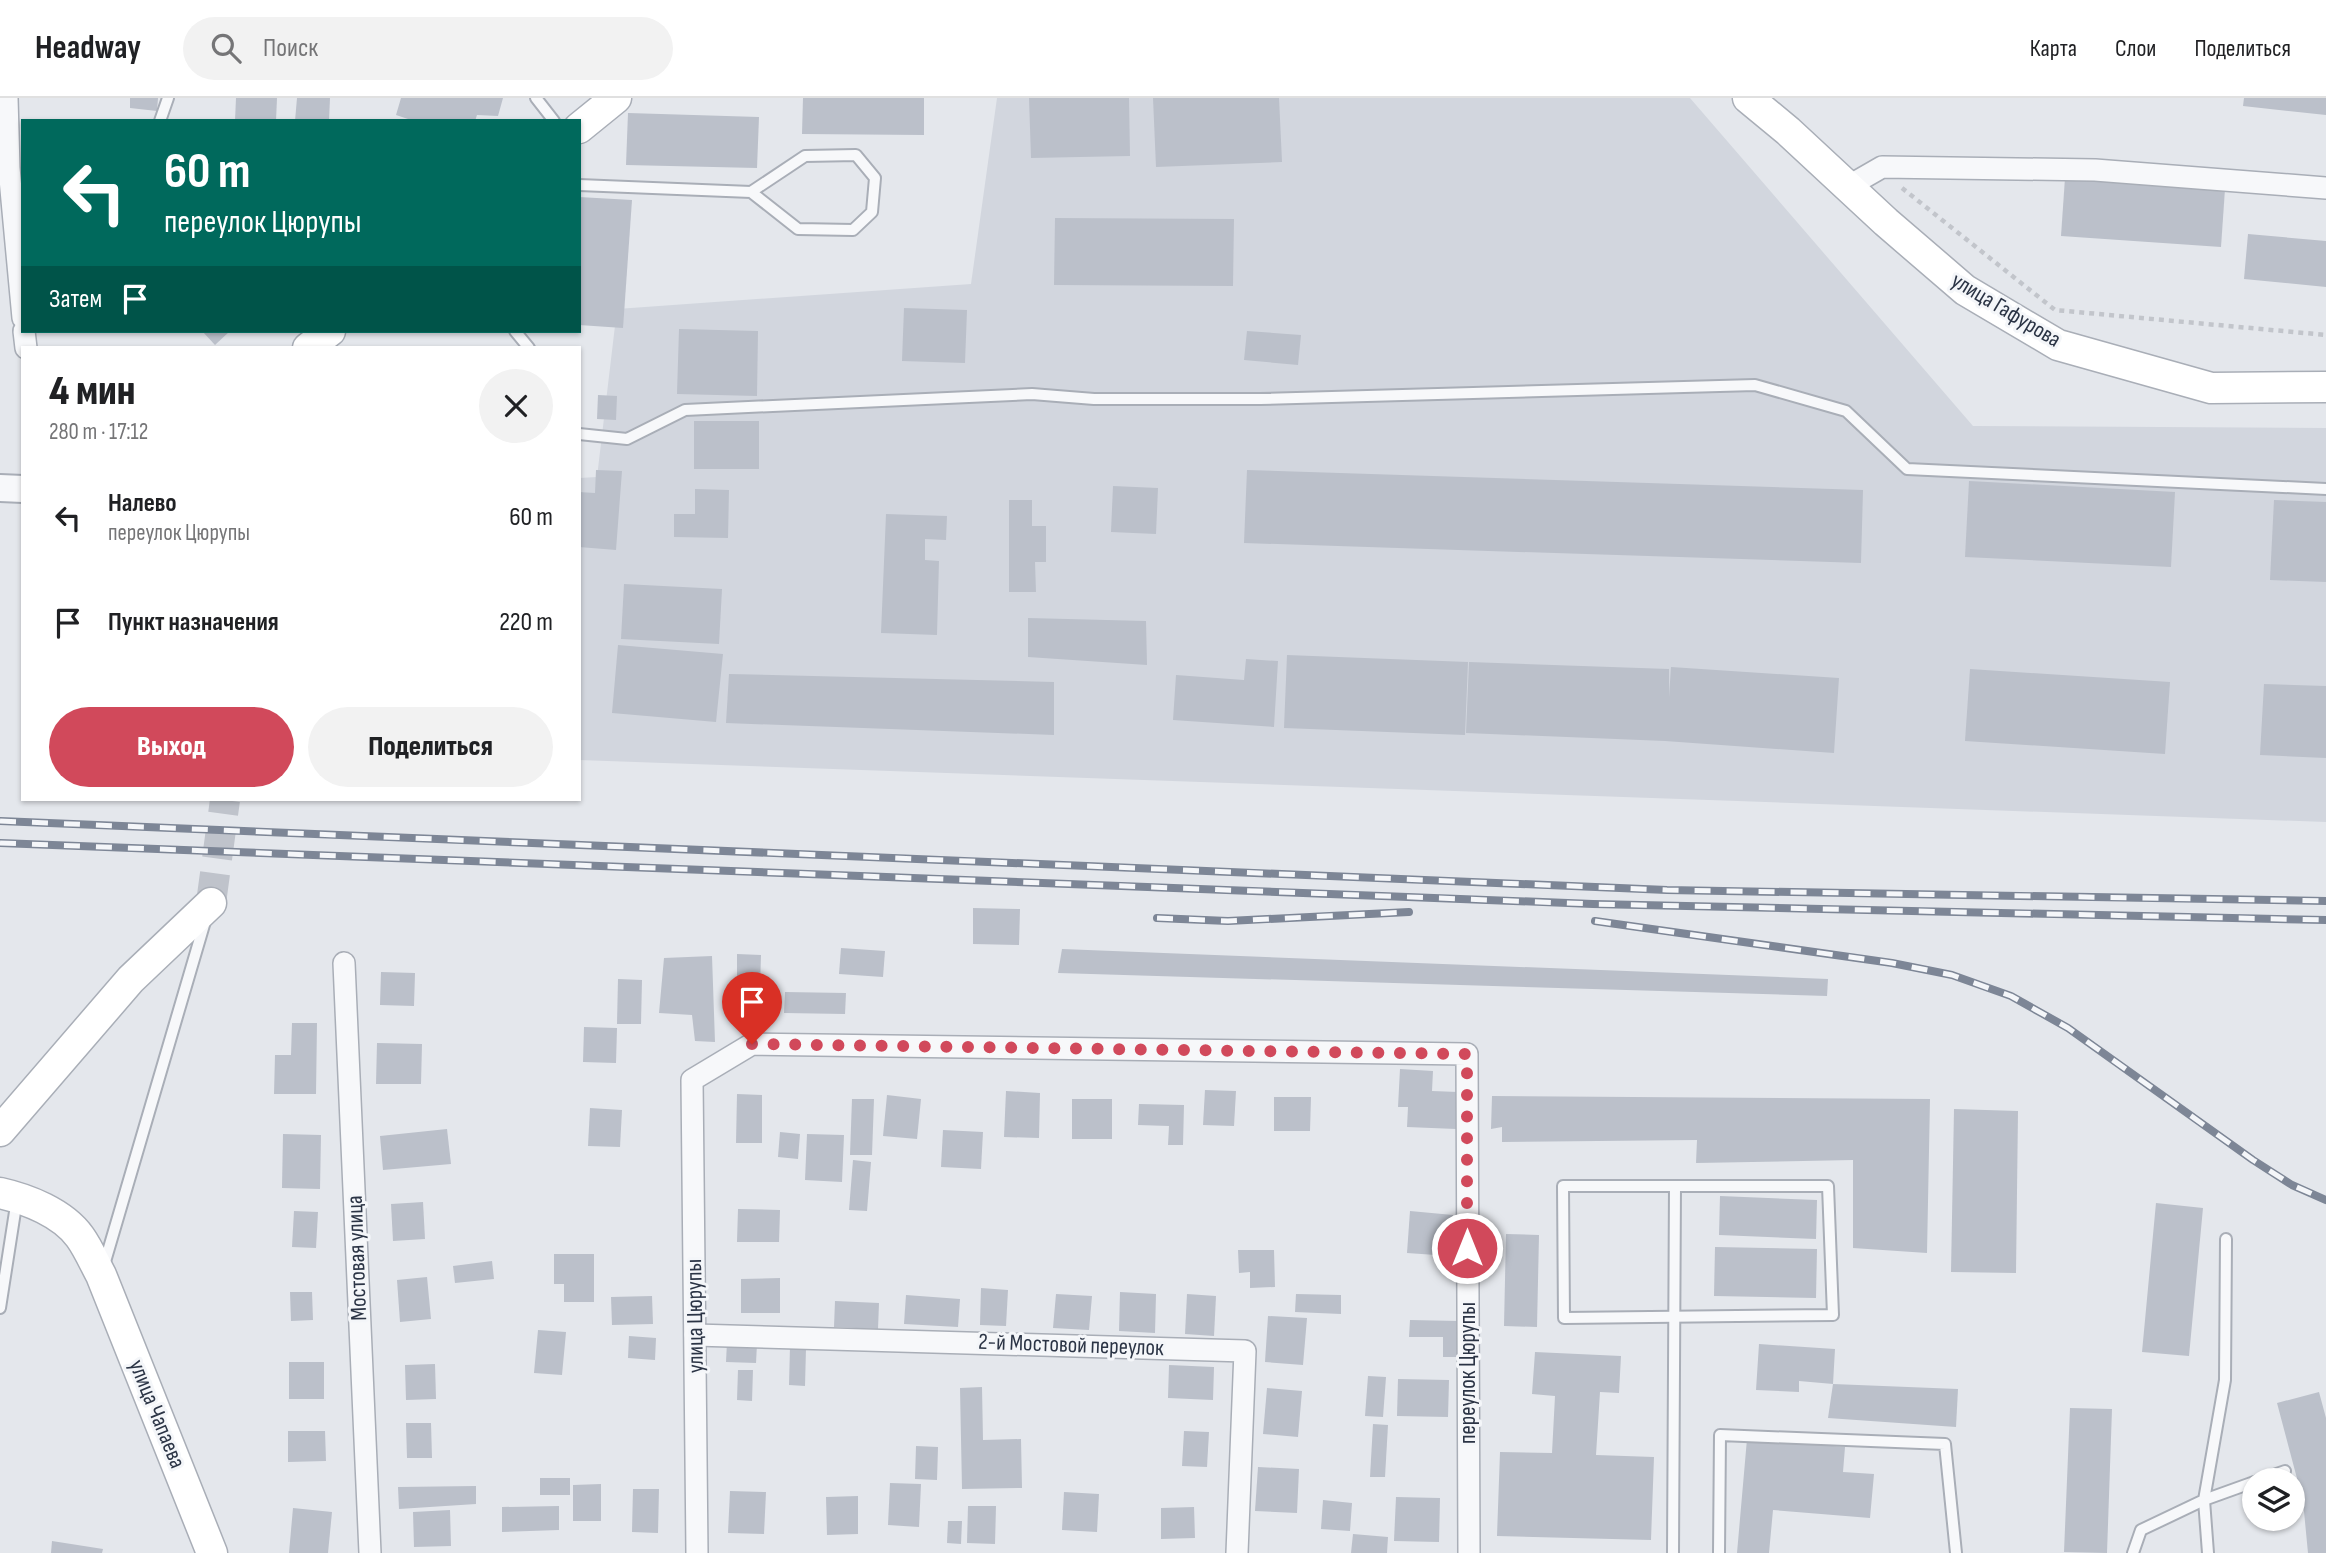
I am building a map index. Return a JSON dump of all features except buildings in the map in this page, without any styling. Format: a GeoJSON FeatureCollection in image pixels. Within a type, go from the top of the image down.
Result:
{"type":"FeatureCollection","features":[{"type":"Feature","properties":{"kind":"main road"},"geometry":{"type":"LineString","coordinates":[[581,126],[616,98]]}},
{"type":"Feature","properties":{"kind":"main road","name":"улица Гафурова"},"geometry":{"type":"LineString","coordinates":[[1748,98],[1965,290],[2058,345],[2211,387],[2326,387]]}},
{"type":"Feature","properties":{"kind":"main road"},"geometry":{"type":"LineString","coordinates":[[311,346],[327,333]]}},
{"type":"Feature","properties":{"kind":"main road"},"geometry":{"type":"LineString","coordinates":[[0,1131],[131,979],[211,903]]}},
{"type":"Feature","properties":{"kind":"main road","name":"улица Чапаева"},"geometry":{"type":"LineString","coordinates":[[9,1195],[44,1207],[78,1234],[101,1275],[212,1553]]}},
{"type":"Feature","properties":{"kind":"street"},"geometry":{"type":"LineString","coordinates":[[7,98],[5,168],[21,301]]}},
{"type":"Feature","properties":{"kind":"street"},"geometry":{"type":"LineString","coordinates":[[1849,187],[1882,167],[2095,170],[2326,188]]}},
{"type":"Feature","properties":{"kind":"street"},"geometry":{"type":"LineString","coordinates":[[0,488],[21,489]]}},
{"type":"Feature","properties":{"kind":"street","name":"Мостовая улица"},"geometry":{"type":"LineString","coordinates":[[344,963],[370,1553]]}},
{"type":"Feature","properties":{"kind":"street","name":"переулок Цюрупы"},"geometry":{"type":"LineString","coordinates":[[692,1080],[752,1044],[1467,1054],[1469,1553]]}},
{"type":"Feature","properties":{"kind":"street","name":"улица Цюрупы"},"geometry":{"type":"LineString","coordinates":[[692,1080],[698,1553]]}},
{"type":"Feature","properties":{"kind":"street","name":"2-й Мостовой переулок"},"geometry":{"type":"LineString","coordinates":[[695,1335],[1245,1351],[1237,1553]]}},
{"type":"Feature","properties":{"kind":"lane"},"geometry":{"type":"LineString","coordinates":[[161,119],[168,98]]}},
{"type":"Feature","properties":{"kind":"lane"},"geometry":{"type":"LineString","coordinates":[[536,98],[552,119]]}},
{"type":"Feature","properties":{"kind":"lane"},"geometry":{"type":"LineString","coordinates":[[581,185],[751,192],[798,229],[853,230],[872,212],[875,178],[856,155],[805,156],[751,192]]}},
{"type":"Feature","properties":{"kind":"lane"},"geometry":{"type":"LineString","coordinates":[[581,434],[627,439],[685,410],[1032,394],[1094,399],[1246,399],[1755,386],[1846,411],[1907,469],[2326,489]]}},
{"type":"Feature","properties":{"kind":"lane"},"geometry":{"type":"LineString","coordinates":[[101,1275],[211,903]]}},
{"type":"Feature","properties":{"kind":"lane"},"geometry":{"type":"LineString","coordinates":[[1563,1186],[1828,1186],[1833,1315],[1673,1317],[1564,1318],[1563,1186]]}},
{"type":"Feature","properties":{"kind":"lane"},"geometry":{"type":"LineString","coordinates":[[1673,1553],[1675,1186]]}},
{"type":"Feature","properties":{"kind":"lane"},"geometry":{"type":"LineString","coordinates":[[0,1308],[9,1195]]}},
{"type":"Feature","properties":{"kind":"lane"},"geometry":{"type":"LineString","coordinates":[[2207,1553],[2204,1500],[2225,1380],[2226,1239]]}},
{"type":"Feature","properties":{"kind":"lane"},"geometry":{"type":"LineString","coordinates":[[1719,1553],[1720,1435],[1945,1444],[1956,1553]]}},
{"type":"Feature","properties":{"kind":"lane"},"geometry":{"type":"LineString","coordinates":[[2133,1553],[2141,1530],[2204,1500],[2242,1486]]}},
{"type":"Feature","properties":{"kind":"path"},"geometry":{"type":"LineString","coordinates":[[1878,169],[2055,310],[2326,335]]}},
{"type":"Feature","properties":{"kind":"shaded area"},"geometry":{"type":"Polygon","coordinates":[[[997,98],[1690,98],[1973,426],[2326,428],[2326,822],[581,760],[581,478],[597,477],[617,309],[971,284],[997,98]]]}},
{"type":"Feature","properties":{"kind":"tunnel"},"geometry":{"type":"LineString","coordinates":[[211,903],[225,801]]}},
{"type":"Feature","properties":{"kind":"railway"},"geometry":{"type":"LineString","coordinates":[[0,821],[1667,890],[2326,901]]}},
{"type":"Feature","properties":{"kind":"railway"},"geometry":{"type":"LineString","coordinates":[[0,843],[1593,904],[2326,920]]}},
{"type":"Feature","properties":{"kind":"railway"},"geometry":{"type":"LineString","coordinates":[[1157,918],[1228,921],[1409,912]]}},
{"type":"Feature","properties":{"kind":"railway"},"geometry":{"type":"LineString","coordinates":[[1595,921],[1892,963],[1952,975],[2011,996],[2068,1028],[2253,1160],[2292,1185],[2326,1200]]}},
{"type":"Feature","properties":{"kind":"route"},"geometry":{"type":"LineString","coordinates":[[752,1044],[1467,1054],[1467,1248]]}}]}
